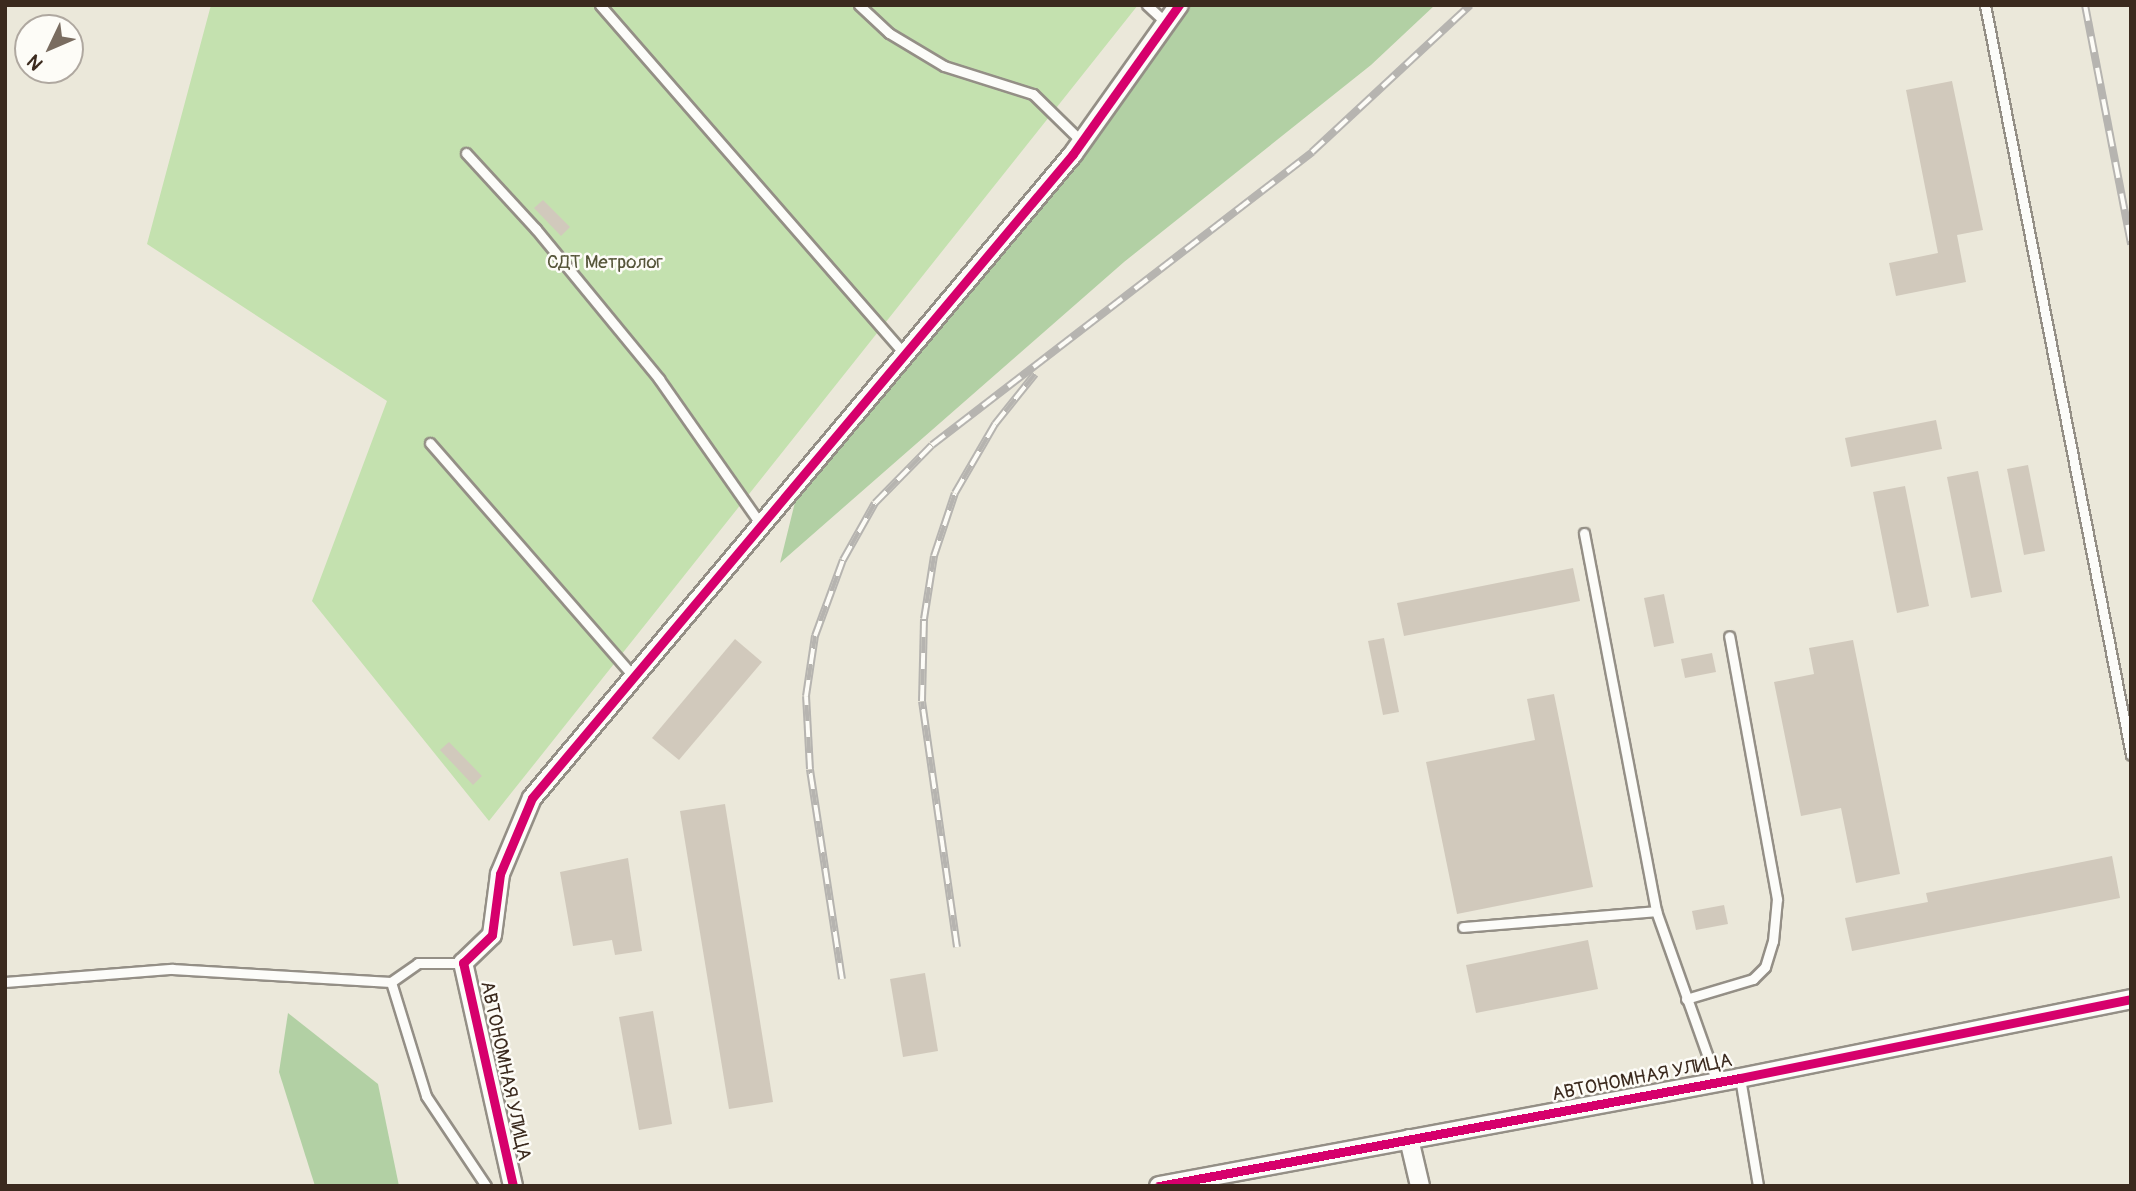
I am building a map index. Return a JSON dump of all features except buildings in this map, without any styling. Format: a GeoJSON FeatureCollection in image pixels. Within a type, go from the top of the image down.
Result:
{"type":"FeatureCollection","features":[{"type":"Feature","properties":{"kind":"street"},"geometry":{"type":"LineString","coordinates":[[463,963],[492,935],[500,874],[532,798],[1082,142],[1179,5]]}},
{"type":"Feature","properties":{"kind":"street","name":"АВТОНОМНАЯ УЛИЦА"},"geometry":{"type":"LineString","coordinates":[[463,963],[513,1186]]}},
{"type":"Feature","properties":{"kind":"street","name":"АВТОНОМНАЯ УЛИЦА"},"geometry":{"type":"LineString","coordinates":[[1159,1186],[1717,1082],[2131,999]]}},
{"type":"Feature","properties":{"kind":"street"},"geometry":{"type":"LineString","coordinates":[[1409,1139],[1420,1186]]}},
{"type":"Feature","properties":{"kind":"lane"},"geometry":{"type":"LineString","coordinates":[[600,5],[904,353]]}},
{"type":"Feature","properties":{"kind":"lane"},"geometry":{"type":"LineString","coordinates":[[859,5],[889,33],[944,66],[1033,94],[1082,142]]}},
{"type":"Feature","properties":{"kind":"lane"},"geometry":{"type":"LineString","coordinates":[[1147,5],[1166,23]]}},
{"type":"Feature","properties":{"kind":"lane"},"geometry":{"type":"LineString","coordinates":[[1985,5],[2131,755]]}},
{"type":"Feature","properties":{"kind":"lane"},"geometry":{"type":"LineString","coordinates":[[466,153],[536,229],[659,379],[760,523]]}},
{"type":"Feature","properties":{"kind":"lane"},"geometry":{"type":"LineString","coordinates":[[430,443],[633,676]]}},
{"type":"Feature","properties":{"kind":"lane"},"geometry":{"type":"LineString","coordinates":[[1584,533],[1656,911],[1717,1082]]}},
{"type":"Feature","properties":{"kind":"lane"},"geometry":{"type":"LineString","coordinates":[[1686,999],[1753,979],[1765,967],[1773,941],[1777,899],[1729,636]]}},
{"type":"Feature","properties":{"kind":"lane"},"geometry":{"type":"LineString","coordinates":[[1463,927],[1656,911]]}},
{"type":"Feature","properties":{"kind":"lane"},"geometry":{"type":"LineString","coordinates":[[5,982],[172,969],[391,982],[418,962],[463,963]]}},
{"type":"Feature","properties":{"kind":"lane"},"geometry":{"type":"LineString","coordinates":[[391,982],[426,1096],[486,1186]]}},
{"type":"Feature","properties":{"kind":"lane"},"geometry":{"type":"LineString","coordinates":[[1740,1077],[1758,1186]]}},
{"type":"Feature","properties":{"kind":"green space","name":"СДТ Метролог"},"geometry":{"type":"Polygon","coordinates":[[[211,5],[1138,5],[489,821],[312,601],[387,401],[147,244],[211,5]]]}},
{"type":"Feature","properties":{"kind":"green space"},"geometry":{"type":"Polygon","coordinates":[[[1187,5],[1435,5],[1371,65],[1124,262],[780,563],[797,494],[1079,162],[1187,5]]]}},
{"type":"Feature","properties":{"kind":"green space"},"geometry":{"type":"Polygon","coordinates":[[[288,1013],[378,1084],[399,1186],[315,1186],[279,1072],[288,1013]]]}},
{"type":"Feature","properties":{"kind":"railway"},"geometry":{"type":"LineString","coordinates":[[842,979],[810,769],[806,696],[815,636],[843,560],[875,503],[932,445],[1312,152],[1470,5]]}},
{"type":"Feature","properties":{"kind":"railway"},"geometry":{"type":"LineString","coordinates":[[2085,5],[2131,245]]}},
{"type":"Feature","properties":{"kind":"railway"},"geometry":{"type":"LineString","coordinates":[[957,947],[922,701],[924,619],[934,556],[955,493],[995,424],[1035,374]]}},
{"type":"Feature","properties":{"kind":"cycle path"},"geometry":{"type":"LineString","coordinates":[[513,1186],[463,963],[492,935],[500,874],[532,798],[1073,154],[1179,5]]}},
{"type":"Feature","properties":{"kind":"cycle path"},"geometry":{"type":"LineString","coordinates":[[1159,1186],[1740,1078],[2131,999]]}}]}
